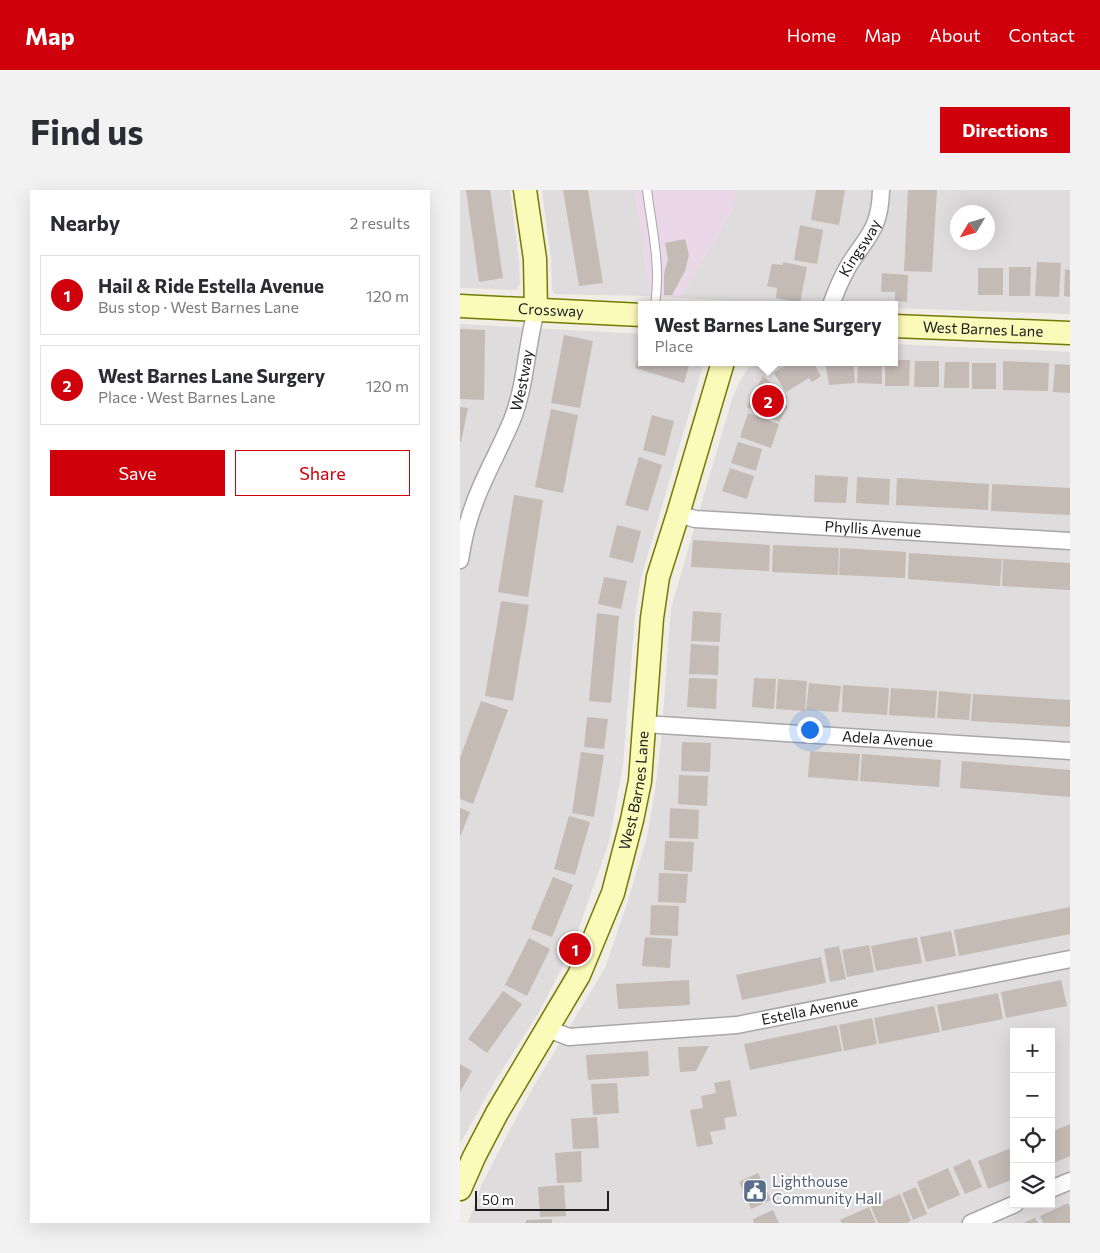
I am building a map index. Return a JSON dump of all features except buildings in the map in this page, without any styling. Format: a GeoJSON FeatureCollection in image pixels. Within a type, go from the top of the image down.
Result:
{"type":"FeatureCollection","features":[{"type":"Feature","properties":{"kind":"street","name":"Westway"},"geometry":{"type":"LineString","coordinates":[[460,560],[474,504],[512,419],[521,392],[536,311],[535,259],[525,190]]}},
{"type":"Feature","properties":{"kind":"street","name":"Kingsway"},"geometry":{"type":"LineString","coordinates":[[833,301],[849,265],[876,225],[881,190]]}},
{"type":"Feature","properties":{"kind":"street","name":"Crossway"},"geometry":{"type":"LineString","coordinates":[[460,306],[638,315]]}},
{"type":"Feature","properties":{"kind":"street","name":"West Barnes Lane"},"geometry":{"type":"LineString","coordinates":[[898,326],[1070,333]]}},
{"type":"Feature","properties":{"kind":"street","name":"West Barnes Lane"},"geometry":{"type":"LineString","coordinates":[[460,1190],[474,1157],[497,1113],[579,975],[613,893],[640,781],[654,596],[658,577],[722,366]]}},
{"type":"Feature","properties":{"kind":"street","name":"Phyllis Avenue"},"geometry":{"type":"LineString","coordinates":[[678,514],[695,519],[1070,541]]}},
{"type":"Feature","properties":{"kind":"street","name":"Adela Avenue"},"geometry":{"type":"LineString","coordinates":[[644,724],[1070,751]]}},
{"type":"Feature","properties":{"kind":"street","name":"Estella Avenue"},"geometry":{"type":"LineString","coordinates":[[548,1029],[568,1036],[737,1025],[1070,959]]}},
{"type":"Feature","properties":{"kind":"street"},"geometry":{"type":"LineString","coordinates":[[1055,1187],[1070,1181]]}},
{"type":"Feature","properties":{"kind":"street"},"geometry":{"type":"LineString","coordinates":[[971,1223],[1010,1206]]}},
{"type":"Feature","properties":{"kind":"lane"},"geometry":{"type":"LineString","coordinates":[[647,190],[656,247],[655,301]]}},
{"type":"Feature","properties":{"kind":"shaded area"},"geometry":{"type":"Polygon","coordinates":[[[460,190],[510,190],[519,261],[520,284],[516,290],[460,288],[460,190]]]}},
{"type":"Feature","properties":{"kind":"shaded area"},"geometry":{"type":"Polygon","coordinates":[[[542,190],[635,190],[650,296],[555,294],[552,290],[551,258],[542,190]]]}},
{"type":"Feature","properties":{"kind":"shaded area"},"geometry":{"type":"Polygon","coordinates":[[[635,190],[736,190],[732,211],[679,298],[650,296],[635,190]]]}},
{"type":"Feature","properties":{"kind":"shaded area"},"geometry":{"type":"Polygon","coordinates":[[[736,190],[1070,190],[1070,314],[898,308],[898,301],[733,301],[679,298],[732,211],[736,190]]]}},
{"type":"Feature","properties":{"kind":"shaded area"},"geometry":{"type":"Polygon","coordinates":[[[460,324],[638,334],[638,366],[703,366],[641,578],[635,614],[623,765],[609,842],[571,950],[539,1012],[493,1084],[460,1144],[460,324]]]}},
{"type":"Feature","properties":{"kind":"shaded area"},"geometry":{"type":"Polygon","coordinates":[[[898,344],[1070,352],[1070,1223],[468,1223],[482,1184],[506,1137],[534,1086],[605,968],[627,904],[647,837],[655,791],[661,741],[671,608],[732,399],[749,366],[898,366],[898,344]]]}},
{"type":"Feature","properties":{"kind":"place","name":"West Barnes Lane Surgery"},"geometry":{"type":"Point","coordinates":[768,401]}},
{"type":"Feature","properties":{"kind":"place","name":"Hail & Ride Estella Avenue"},"geometry":{"type":"Point","coordinates":[575,949]}},
{"type":"Feature","properties":{"kind":"place","name":"Lighthouse Community Hall"},"geometry":{"type":"Point","coordinates":[755,1191]}}]}
